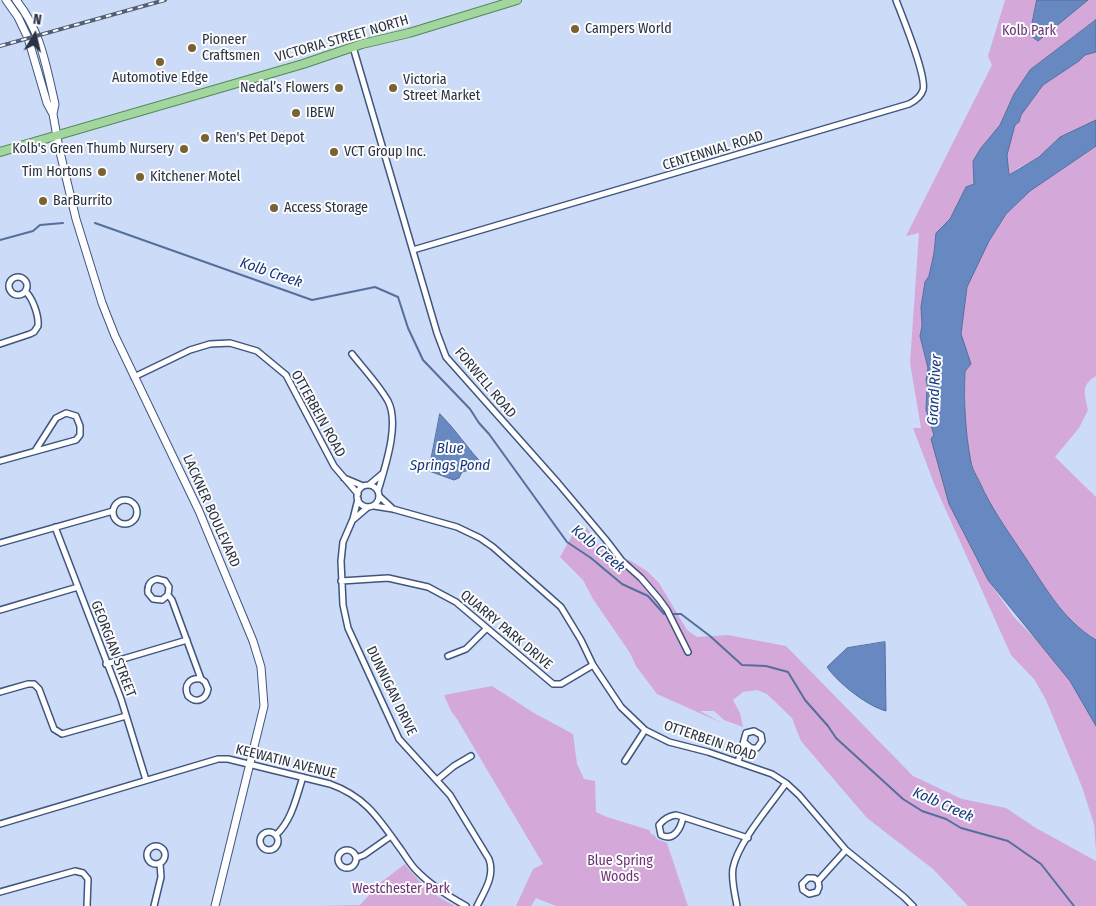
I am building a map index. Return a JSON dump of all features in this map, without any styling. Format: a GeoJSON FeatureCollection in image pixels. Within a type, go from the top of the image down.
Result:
{"type":"FeatureCollection","features":[{"type":"Feature","properties":{"kind":"main road"},"geometry":{"type":"LineString","coordinates":[[6,0],[18,17],[28,38],[47,103],[53,114]]}},
{"type":"Feature","properties":{"kind":"main road"},"geometry":{"type":"LineString","coordinates":[[16,0],[29,18],[40,41],[55,104],[53,114]]}},
{"type":"Feature","properties":{"kind":"main road","name":"VICTORIA STREET NORTH"},"geometry":{"type":"LineString","coordinates":[[0,152],[517,0]]}},
{"type":"Feature","properties":{"kind":"main road","name":"LACKNER BOULEVARD"},"geometry":{"type":"LineString","coordinates":[[53,114],[76,219],[114,336],[199,511],[253,641],[261,667],[264,706],[215,906]]}},
{"type":"Feature","properties":{"kind":"street","name":"CENTENNIAL ROAD"},"geometry":{"type":"LineString","coordinates":[[414,250],[909,104],[920,95],[923,90],[923,81],[909,32],[896,0]]}},
{"type":"Feature","properties":{"kind":"street","name":"FORWELL ROAD"},"geometry":{"type":"LineString","coordinates":[[353,47],[437,333],[446,357],[564,490],[622,561],[641,578],[667,610],[688,652]]}},
{"type":"Feature","properties":{"kind":"street"},"geometry":{"type":"LineString","coordinates":[[0,344],[30,334],[38,326],[37,315],[26,292]]}},
{"type":"Feature","properties":{"kind":"street","name":"OTTERBEIN ROAD"},"geometry":{"type":"LineString","coordinates":[[134,377],[190,350],[210,344],[230,343],[257,351],[286,375],[334,466],[358,496],[362,504],[393,509],[457,528],[480,538],[493,547],[561,607],[581,640],[593,665],[621,707],[644,730],[670,742],[772,774],[786,783],[799,795],[846,850],[904,897],[912,906]]}},
{"type":"Feature","properties":{"kind":"street"},"geometry":{"type":"LineString","coordinates":[[352,354],[388,400],[393,415],[388,459],[382,474],[377,502],[371,506]]}},
{"type":"Feature","properties":{"kind":"street"},"geometry":{"type":"LineString","coordinates":[[0,461],[76,440],[80,436],[80,426],[76,416],[66,413],[56,418],[35,451]]}},
{"type":"Feature","properties":{"kind":"street"},"geometry":{"type":"LineString","coordinates":[[358,496],[363,486],[369,485],[382,474]]}},
{"type":"Feature","properties":{"kind":"street","name":"OTTERBEIN ROAD"},"geometry":{"type":"LineString","coordinates":[[344,478],[363,486]]}},
{"type":"Feature","properties":{"kind":"street","name":"OTTERBEIN ROAD"},"geometry":{"type":"LineString","coordinates":[[369,485],[393,509]]}},
{"type":"Feature","properties":{"kind":"street","name":"DUNNIGAN DRIVE"},"geometry":{"type":"LineString","coordinates":[[358,496],[353,519],[343,542],[341,561],[343,605],[348,628],[399,739],[457,805],[489,859],[492,866],[490,879],[477,906]]}},
{"type":"Feature","properties":{"kind":"street"},"geometry":{"type":"LineString","coordinates":[[0,543],[113,511],[118,502],[126,500],[134,504],[137,514],[132,521],[124,523],[116,519],[113,511]]}},
{"type":"Feature","properties":{"kind":"street","name":"DUNNIGAN DRIVE"},"geometry":{"type":"LineString","coordinates":[[353,519],[371,506]]}},
{"type":"Feature","properties":{"kind":"street","name":"GEORGIAN STREET"},"geometry":{"type":"LineString","coordinates":[[55,527],[121,699],[146,780]]}},
{"type":"Feature","properties":{"kind":"street","name":"QUARRY PARK DRIVE"},"geometry":{"type":"LineString","coordinates":[[342,581],[388,578],[428,587],[456,602],[553,684],[561,684],[593,665]]}},
{"type":"Feature","properties":{"kind":"street"},"geometry":{"type":"LineString","coordinates":[[168,595],[162,600],[153,599],[148,593],[148,586],[153,580],[162,579],[166,581],[169,587],[168,595],[172,600],[201,679],[207,685],[207,694],[201,700],[194,700],[188,696],[186,687],[193,679],[201,679]]}},
{"type":"Feature","properties":{"kind":"street"},"geometry":{"type":"LineString","coordinates":[[0,610],[78,587]]}},
{"type":"Feature","properties":{"kind":"street"},"geometry":{"type":"LineString","coordinates":[[448,656],[466,649],[486,629]]}},
{"type":"Feature","properties":{"kind":"street"},"geometry":{"type":"LineString","coordinates":[[106,664],[187,640]]}},
{"type":"Feature","properties":{"kind":"street"},"geometry":{"type":"LineString","coordinates":[[0,692],[34,684],[39,689],[54,729],[62,734],[126,716]]}},
{"type":"Feature","properties":{"kind":"street"},"geometry":{"type":"LineString","coordinates":[[626,761],[644,730]]}},
{"type":"Feature","properties":{"kind":"street"},"geometry":{"type":"LineString","coordinates":[[738,762],[744,743]]}},
{"type":"Feature","properties":{"kind":"street"},"geometry":{"type":"LineString","coordinates":[[437,780],[454,766],[472,756]]}},
{"type":"Feature","properties":{"kind":"street","name":"KEEWATIN AVENUE"},"geometry":{"type":"LineString","coordinates":[[0,824],[146,780],[218,760],[228,760],[330,784],[355,795],[375,813],[415,870],[443,894],[466,906]]}},
{"type":"Feature","properties":{"kind":"street"},"geometry":{"type":"LineString","coordinates":[[276,835],[284,827],[296,802],[303,777]]}},
{"type":"Feature","properties":{"kind":"street"},"geometry":{"type":"LineString","coordinates":[[737,906],[733,868],[741,848],[786,783]]}},
{"type":"Feature","properties":{"kind":"street"},"geometry":{"type":"LineString","coordinates":[[683,817],[682,825],[675,834],[671,837],[661,834],[659,825],[671,816],[683,817],[748,838]]}},
{"type":"Feature","properties":{"kind":"street"},"geometry":{"type":"LineString","coordinates":[[356,858],[364,855],[391,836]]}},
{"type":"Feature","properties":{"kind":"street"},"geometry":{"type":"LineString","coordinates":[[818,881],[846,850]]}},
{"type":"Feature","properties":{"kind":"street"},"geometry":{"type":"LineString","coordinates":[[154,906],[161,877],[160,864]]}},
{"type":"Feature","properties":{"kind":"street"},"geometry":{"type":"LineString","coordinates":[[0,892],[74,871],[83,873],[88,879],[87,906]]}},
{"type":"Feature","properties":{"kind":"green space","name":"Kolb Park"},"geometry":{"type":"Polygon","coordinates":[[[1005,0],[1096,0],[1096,20],[1030,70],[1014,94],[1000,125],[973,161],[974,184],[966,187],[950,219],[941,227],[935,240],[934,253],[929,276],[925,282],[921,307],[922,326],[920,336],[928,368],[926,410],[934,435],[949,504],[988,580],[1014,617],[1045,649],[1070,681],[1096,726],[1096,851],[1094,824],[1082,787],[1046,700],[1034,679],[1011,655],[935,486],[913,428],[921,428],[910,363],[919,233],[906,236],[992,65],[988,56],[1005,0]]]}},
{"type":"Feature","properties":{"kind":"green space"},"geometry":{"type":"Polygon","coordinates":[[[1096,52],[1096,120],[1060,137],[1039,157],[1018,168],[1009,176],[1007,155],[1015,125],[1019,122],[1021,115],[1043,85],[1085,55],[1096,52]]]}},
{"type":"Feature","properties":{"kind":"green space"},"geometry":{"type":"Polygon","coordinates":[[[1096,146],[1096,376],[1091,379],[1086,387],[1085,395],[1088,410],[1079,428],[1055,457],[1096,497],[1096,640],[1085,634],[1069,618],[1044,588],[994,512],[971,464],[966,429],[965,371],[961,334],[967,287],[978,257],[1006,214],[1030,191],[1096,146]]]}},
{"type":"Feature","properties":{"kind":"green space"},"geometry":{"type":"Polygon","coordinates":[[[576,525],[587,528],[599,546],[606,551],[631,561],[647,571],[659,583],[687,630],[697,637],[728,635],[786,646],[913,776],[962,799],[1006,808],[1036,828],[1096,861],[1096,906],[968,906],[933,869],[867,818],[801,741],[792,718],[767,694],[757,690],[743,692],[733,700],[740,713],[743,727],[724,720],[714,711],[700,711],[722,723],[657,694],[636,666],[630,653],[593,599],[583,580],[560,557],[576,525]]]}},
{"type":"Feature","properties":{"kind":"green space","name":"Blue Spring Woods"},"geometry":{"type":"Polygon","coordinates":[[[492,686],[534,713],[573,734],[577,764],[584,779],[595,781],[596,812],[649,830],[657,839],[667,843],[688,906],[556,906],[536,898],[531,906],[516,906],[533,869],[543,864],[451,711],[444,695],[492,686]]]}},
{"type":"Feature","properties":{"kind":"green space","name":"Westchester Park"},"geometry":{"type":"Polygon","coordinates":[[[405,864],[427,888],[455,906],[320,906],[360,905],[380,883],[405,864]]]}},
{"type":"Feature","properties":{"kind":"water"},"geometry":{"type":"Polygon","coordinates":[[[1037,0],[1088,0],[1038,41],[1030,35],[1037,0]]]}},
{"type":"Feature","properties":{"kind":"water","name":"Grand River"},"geometry":{"type":"Polygon","coordinates":[[[1096,20],[1096,52],[1085,55],[1043,85],[1021,115],[1019,122],[1015,125],[1007,155],[1009,175],[1039,157],[1060,137],[1096,120],[1096,146],[1030,191],[1006,214],[989,241],[967,287],[961,334],[971,364],[965,371],[965,416],[972,467],[999,518],[1045,588],[1073,622],[1096,640],[1096,726],[1070,681],[988,580],[949,504],[931,439],[934,435],[926,410],[928,368],[920,336],[922,326],[921,307],[925,282],[929,276],[934,253],[936,233],[950,219],[966,187],[974,184],[973,161],[1000,125],[1014,94],[1030,70],[1096,20]]]}},
{"type":"Feature","properties":{"kind":"water","name":"Blue Springs Pond"},"geometry":{"type":"Polygon","coordinates":[[[440,414],[484,466],[462,472],[459,478],[454,480],[429,471],[440,414]]]}},
{"type":"Feature","properties":{"kind":"water"},"geometry":{"type":"Polygon","coordinates":[[[885,642],[886,711],[870,704],[854,693],[838,680],[827,667],[847,648],[885,642]]]}},
{"type":"Feature","properties":{"kind":"waterway","name":"Kolb Creek"},"geometry":{"type":"LineString","coordinates":[[0,240],[33,231],[40,225],[63,223]]}},
{"type":"Feature","properties":{"kind":"waterway","name":"Kolb Creek"},"geometry":{"type":"LineString","coordinates":[[95,223],[312,300],[375,287],[398,297],[408,328],[423,360],[470,409],[567,542],[591,558],[622,584],[648,596],[664,614],[681,614],[710,636],[742,665],[766,666],[788,672],[805,700],[836,738],[903,799],[922,811],[946,819],[961,828],[1008,841],[1041,864],[1074,906]]}},
{"type":"Feature","properties":{"kind":"railway"},"geometry":{"type":"LineString","coordinates":[[0,46],[165,0]]}},
{"type":"Feature","properties":{"kind":"place","name":"Campers World"},"geometry":{"type":"Point","coordinates":[575,29]}},
{"type":"Feature","properties":{"kind":"place","name":"Pioneer Craftsmen"},"geometry":{"type":"Point","coordinates":[192,48]}},
{"type":"Feature","properties":{"kind":"place","name":"Automotive Edge"},"geometry":{"type":"Point","coordinates":[160,62]}},
{"type":"Feature","properties":{"kind":"place","name":"Nedal’s Flowers"},"geometry":{"type":"Point","coordinates":[339,88]}},
{"type":"Feature","properties":{"kind":"place","name":"Victoria Street Market"},"geometry":{"type":"Point","coordinates":[393,88]}},
{"type":"Feature","properties":{"kind":"place","name":"IBEW"},"geometry":{"type":"Point","coordinates":[296,113]}},
{"type":"Feature","properties":{"kind":"place","name":"Ren's Pet Depot"},"geometry":{"type":"Point","coordinates":[205,138]}},
{"type":"Feature","properties":{"kind":"place","name":"Kolb's Green Thumb Nursery"},"geometry":{"type":"Point","coordinates":[184,149]}},
{"type":"Feature","properties":{"kind":"place","name":"VCT Group Inc."},"geometry":{"type":"Point","coordinates":[334,152]}},
{"type":"Feature","properties":{"kind":"place","name":"Tim Hortons"},"geometry":{"type":"Point","coordinates":[102,172]}},
{"type":"Feature","properties":{"kind":"place","name":"Kitchener Motel"},"geometry":{"type":"Point","coordinates":[140,177]}},
{"type":"Feature","properties":{"kind":"place","name":"BarBurrito"},"geometry":{"type":"Point","coordinates":[43,201]}},
{"type":"Feature","properties":{"kind":"place","name":"Access Storage"},"geometry":{"type":"Point","coordinates":[274,208]}}]}
